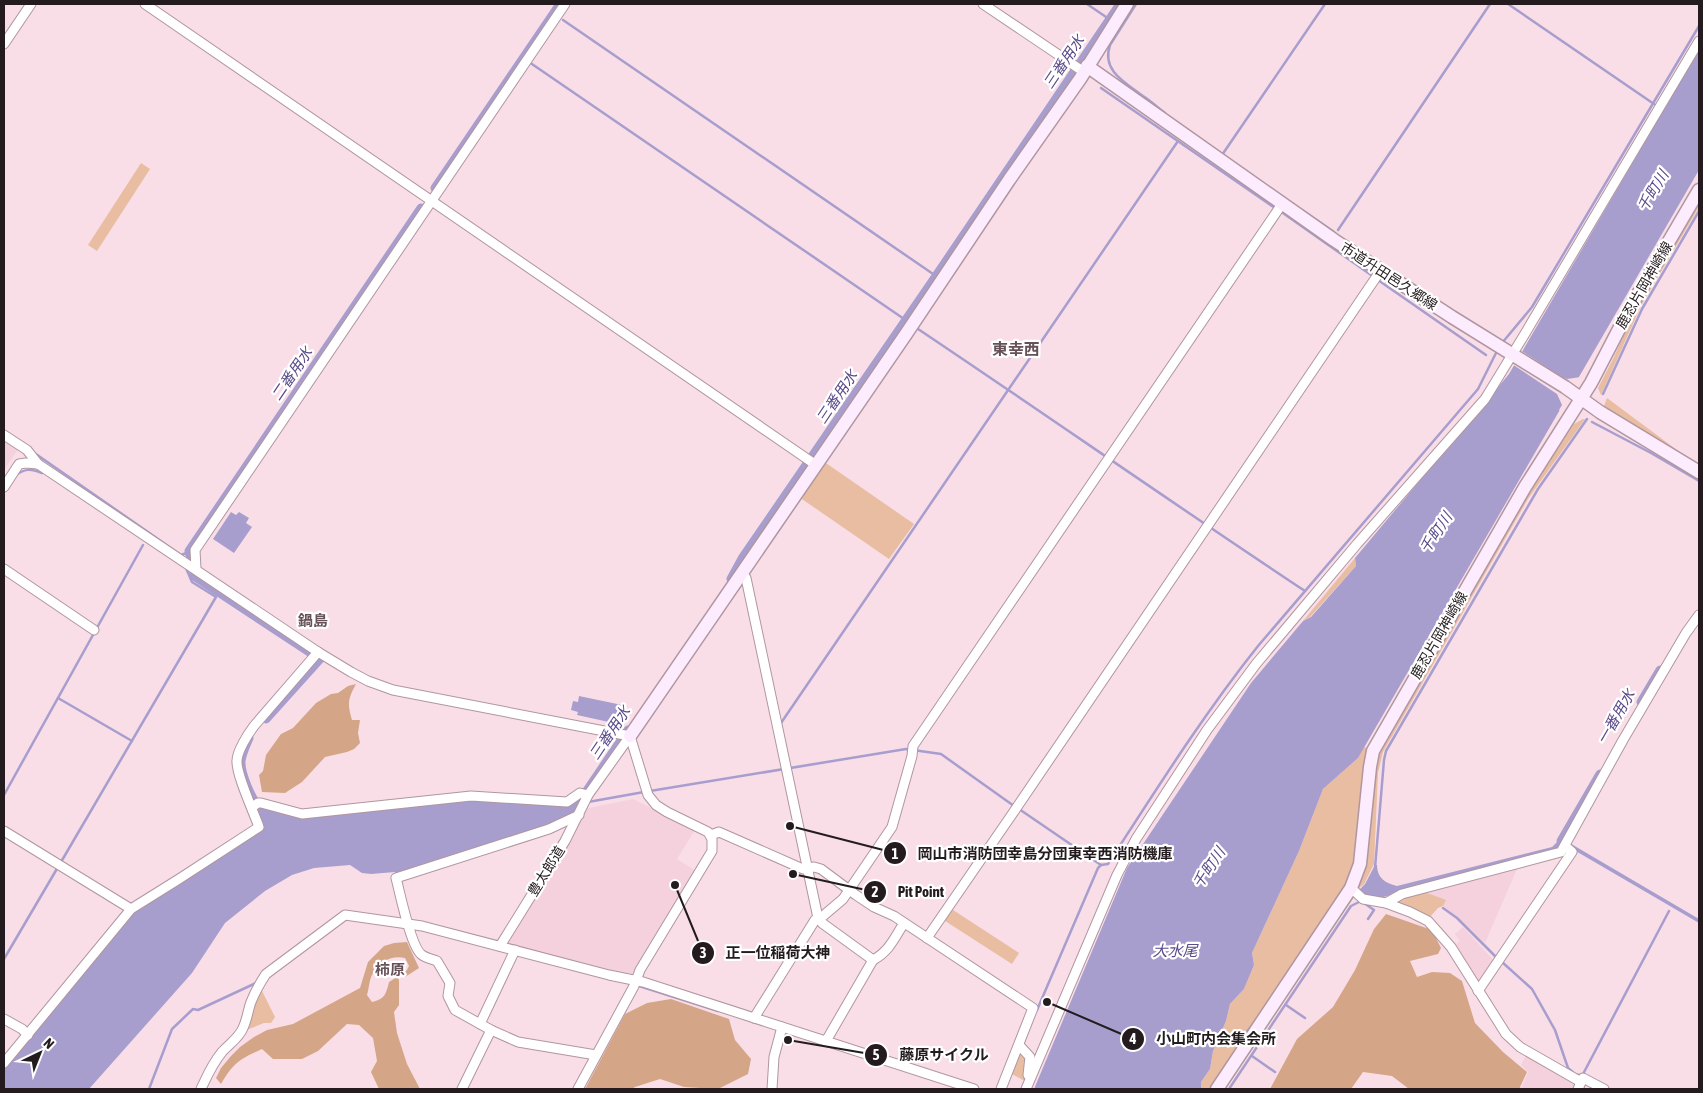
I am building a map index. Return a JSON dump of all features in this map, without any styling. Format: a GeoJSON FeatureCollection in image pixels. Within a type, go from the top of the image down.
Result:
{"type":"FeatureCollection","features":[{"type":"Feature","properties":{"kind":"street"},"geometry":{"type":"LineString","coordinates":[[4,44],[31,4]]}},
{"type":"Feature","properties":{"kind":"street"},"geometry":{"type":"LineString","coordinates":[[145,4],[816,465]]}},
{"type":"Feature","properties":{"kind":"street"},"geometry":{"type":"LineString","coordinates":[[196,569],[195,550],[565,4]]}},
{"type":"Feature","properties":{"kind":"street"},"geometry":{"type":"LineString","coordinates":[[983,4],[1081,68]]}},
{"type":"Feature","properties":{"kind":"street"},"geometry":{"type":"LineString","coordinates":[[625,736],[742,573],[1081,68],[1127,4]]}},
{"type":"Feature","properties":{"kind":"street"},"geometry":{"type":"LineString","coordinates":[[1027,1087],[1117,875],[1136,839],[1207,730],[1256,664],[1484,398],[1531,324],[1699,41]]}},
{"type":"Feature","properties":{"kind":"street","name":"市道升田邑久郷線"},"geometry":{"type":"LineString","coordinates":[[1081,68],[1378,276],[1489,340],[1600,412],[1699,472]]}},
{"type":"Feature","properties":{"kind":"street","name":"鹿忍片岡神崎線"},"geometry":{"type":"LineString","coordinates":[[1217,1089],[1353,891],[1360,864],[1373,751],[1577,396],[1699,190]]}},
{"type":"Feature","properties":{"kind":"street"},"geometry":{"type":"LineString","coordinates":[[754,1018],[815,920],[843,899],[892,827],[912,756],[913,746],[1279,208]]}},
{"type":"Feature","properties":{"kind":"street"},"geometry":{"type":"LineString","coordinates":[[927,938],[1378,276]]}},
{"type":"Feature","properties":{"kind":"street"},"geometry":{"type":"LineString","coordinates":[[4,434],[27,450],[38,464],[196,569],[315,655],[359,677],[393,690],[625,736]]}},
{"type":"Feature","properties":{"kind":"street"},"geometry":{"type":"LineString","coordinates":[[4,487],[18,464],[26,462],[38,464]]}},
{"type":"Feature","properties":{"kind":"street"},"geometry":{"type":"LineString","coordinates":[[4,569],[94,630]]}},
{"type":"Feature","properties":{"kind":"street"},"geometry":{"type":"LineString","coordinates":[[742,573],[746,578],[822,923],[874,959]]}},
{"type":"Feature","properties":{"kind":"street"},"geometry":{"type":"LineString","coordinates":[[1386,903],[1402,894],[1561,852],[1623,740],[1686,633],[1699,615]]}},
{"type":"Feature","properties":{"kind":"street"},"geometry":{"type":"LineString","coordinates":[[4,1063],[131,908],[259,827],[255,805],[243,784],[236,761],[254,726],[315,655]]}},
{"type":"Feature","properties":{"kind":"street"},"geometry":{"type":"LineString","coordinates":[[578,1089],[635,983],[640,970],[710,856],[712,843],[711,835],[702,828],[661,809],[652,801],[625,736]]}},
{"type":"Feature","properties":{"kind":"street","name":"豊太郎道"},"geometry":{"type":"LineString","coordinates":[[500,946],[565,841],[584,800],[625,736]]}},
{"type":"Feature","properties":{"kind":"street"},"geometry":{"type":"LineString","coordinates":[[255,805],[302,814],[471,796],[567,802],[580,793],[584,800],[549,829],[396,878],[416,948],[421,955],[437,961],[450,983],[448,996],[455,1010],[491,1030],[518,1042],[596,1055]]}},
{"type":"Feature","properties":{"kind":"street"},"geometry":{"type":"LineString","coordinates":[[4,831],[131,908]]}},
{"type":"Feature","properties":{"kind":"street"},"geometry":{"type":"LineString","coordinates":[[711,835],[720,832],[803,869],[821,869],[874,907],[904,923],[1033,1008],[1001,1089]]}},
{"type":"Feature","properties":{"kind":"street"},"geometry":{"type":"LineString","coordinates":[[1478,990],[1572,852],[1566,844]]}},
{"type":"Feature","properties":{"kind":"street"},"geometry":{"type":"LineString","coordinates":[[1353,891],[1363,899],[1386,903],[1428,921],[1451,947],[1506,1034],[1520,1047],[1580,1086],[1583,1078],[1604,1089]]}},
{"type":"Feature","properties":{"kind":"street"},"geometry":{"type":"LineString","coordinates":[[201,1089],[210,1068],[244,1028],[251,1002],[266,974],[345,915],[408,923],[609,975],[754,1018],[974,1089]]}},
{"type":"Feature","properties":{"kind":"street"},"geometry":{"type":"LineString","coordinates":[[826,1041],[874,959],[882,956],[887,950],[904,923]]}},
{"type":"Feature","properties":{"kind":"street"},"geometry":{"type":"LineString","coordinates":[[480,1024],[515,950]]}},
{"type":"Feature","properties":{"kind":"street"},"geometry":{"type":"LineString","coordinates":[[4,1019],[28,1034]]}},
{"type":"Feature","properties":{"kind":"street"},"geometry":{"type":"LineString","coordinates":[[772,1089],[774,1057],[782,1027]]}},
{"type":"Feature","properties":{"kind":"street"},"geometry":{"type":"LineString","coordinates":[[462,1089],[491,1030]]}},
{"type":"Feature","properties":{"kind":"street"},"geometry":{"type":"LineString","coordinates":[[1019,1045],[1028,1054],[1030,1060],[1027,1087]]}},
{"type":"Feature","properties":{"kind":"shaded area"},"geometry":{"type":"Polygon","coordinates":[[[141,163],[150,169],[97,251],[88,245],[141,163]]]}},
{"type":"Feature","properties":{"kind":"shaded area"},"geometry":{"type":"Polygon","coordinates":[[[1699,198],[1699,207],[1641,306],[1601,395],[1598,388],[1631,319],[1699,198]]]}},
{"type":"Feature","properties":{"kind":"shaded area"},"geometry":{"type":"Polygon","coordinates":[[[1607,398],[1685,456],[1685,457],[1604,406],[1607,398]]]}},
{"type":"Feature","properties":{"kind":"shaded area"},"geometry":{"type":"Polygon","coordinates":[[[1585,419],[1528,499],[1383,752],[1378,773],[1374,864],[1364,884],[1359,888],[1358,884],[1377,753],[1525,497],[1574,424],[1585,419]]]}},
{"type":"Feature","properties":{"kind":"shaded area"},"geometry":{"type":"Polygon","coordinates":[[[4,438],[19,448],[4,470],[4,438]]]}},
{"type":"Feature","properties":{"kind":"shaded area"},"geometry":{"type":"Polygon","coordinates":[[[823,461],[914,524],[889,559],[799,497],[823,461]]]}},
{"type":"Feature","properties":{"kind":"shaded area"},"geometry":{"type":"Polygon","coordinates":[[[1355,558],[1356,566],[1310,617],[1303,621],[1355,558]]]}},
{"type":"Feature","properties":{"kind":"shaded area"},"geometry":{"type":"Polygon","coordinates":[[[356,684],[350,698],[349,709],[352,720],[360,720],[358,733],[360,743],[354,749],[347,752],[325,757],[302,782],[285,793],[262,792],[259,775],[263,771],[266,755],[281,734],[293,728],[316,703],[331,694],[338,693],[348,686],[356,684]]]}},
{"type":"Feature","properties":{"kind":"shaded area"},"geometry":{"type":"Polygon","coordinates":[[[1364,747],[1368,748],[1362,778],[1357,852],[1354,867],[1346,888],[1212,1089],[1201,1089],[1201,1082],[1210,1069],[1213,1051],[1226,1021],[1230,1004],[1244,989],[1254,965],[1252,953],[1299,851],[1323,789],[1358,758],[1364,747]]]}},
{"type":"Feature","properties":{"kind":"shaded area"},"geometry":{"type":"Polygon","coordinates":[[[633,799],[695,830],[677,859],[696,871],[632,974],[626,977],[510,946],[506,941],[584,809],[633,799]]]}},
{"type":"Feature","properties":{"kind":"shaded area"},"geometry":{"type":"Polygon","coordinates":[[[1517,869],[1485,943],[1458,917],[1443,906],[1445,900],[1422,891],[1517,869]]]}},
{"type":"Feature","properties":{"kind":"shaded area"},"geometry":{"type":"Polygon","coordinates":[[[1422,891],[1446,900],[1443,906],[1438,908],[1428,919],[1394,904],[1400,897],[1422,891]]]}},
{"type":"Feature","properties":{"kind":"shaded area"},"geometry":{"type":"Polygon","coordinates":[[[950,908],[1019,953],[1012,964],[942,919],[950,908]]]}},
{"type":"Feature","properties":{"kind":"shaded area"},"geometry":{"type":"Polygon","coordinates":[[[1386,914],[1432,930],[1441,948],[1438,954],[1410,961],[1417,977],[1432,972],[1450,973],[1462,981],[1475,1023],[1503,1052],[1527,1072],[1520,1087],[1521,1089],[1409,1089],[1392,1076],[1363,1072],[1351,1089],[1270,1089],[1297,1039],[1333,1007],[1355,970],[1374,929],[1386,914]]]}},
{"type":"Feature","properties":{"kind":"shaded area"},"geometry":{"type":"Polygon","coordinates":[[[1463,927],[1495,962],[1479,986],[1453,947],[1460,941],[1455,934],[1463,927]]]}},
{"type":"Feature","properties":{"kind":"shaded area"},"geometry":{"type":"Polygon","coordinates":[[[407,942],[419,968],[405,977],[401,975],[409,966],[405,958],[390,959],[381,963],[372,975],[367,995],[372,1002],[380,999],[386,993],[389,982],[397,977],[399,980],[399,1005],[394,1012],[397,1033],[407,1064],[420,1089],[379,1089],[371,1072],[377,1061],[373,1038],[359,1025],[347,1024],[318,1051],[302,1059],[273,1059],[262,1049],[238,1062],[221,1084],[216,1078],[221,1068],[231,1056],[254,1037],[267,1030],[293,1024],[360,988],[368,962],[384,946],[407,942]]]}},
{"type":"Feature","properties":{"kind":"shaded area"},"geometry":{"type":"Polygon","coordinates":[[[260,987],[275,1017],[271,1023],[264,1023],[249,1029],[246,1027],[260,987]]]}},
{"type":"Feature","properties":{"kind":"shaded area"},"geometry":{"type":"Polygon","coordinates":[[[671,999],[729,1019],[735,1040],[751,1059],[748,1074],[718,1089],[684,1087],[660,1079],[632,1089],[585,1089],[625,1014],[647,1003],[671,999]]]}},
{"type":"Feature","properties":{"kind":"shaded area"},"geometry":{"type":"Polygon","coordinates":[[[1020,1050],[1029,1064],[1025,1081],[1010,1073],[1020,1050]]]}},
{"type":"Feature","properties":{"kind":"shaded area"},"geometry":{"type":"Polygon","coordinates":[[[1526,1055],[1576,1082],[1573,1089],[1521,1089],[1528,1072],[1521,1065],[1526,1055]]]}},
{"type":"Feature","properties":{"kind":"water","name":"大水尾"},"geometry":{"type":"Polygon","coordinates":[[[1699,49],[1699,170],[1358,758],[1323,789],[1299,851],[1252,953],[1254,965],[1244,989],[1230,1004],[1226,1021],[1213,1051],[1210,1069],[1201,1082],[1201,1089],[1034,1089],[1127,868],[1251,683],[1303,621],[1311,617],[1356,566],[1355,558],[1509,374],[1699,49]]]}},
{"type":"Feature","properties":{"kind":"water"},"geometry":{"type":"Polygon","coordinates":[[[231,512],[236,515],[239,512],[249,518],[246,523],[252,527],[234,553],[213,539],[231,512]]]}},
{"type":"Feature","properties":{"kind":"water"},"geometry":{"type":"Polygon","coordinates":[[[579,696],[622,705],[618,724],[577,715],[578,712],[571,710],[573,701],[578,702],[579,696]]]}},
{"type":"Feature","properties":{"kind":"water"},"geometry":{"type":"Polygon","coordinates":[[[580,797],[585,797],[579,810],[548,827],[396,875],[395,872],[362,873],[350,865],[314,868],[292,875],[265,891],[225,923],[192,973],[89,1089],[4,1089],[4,1068],[132,914],[262,828],[257,810],[261,807],[305,817],[469,800],[569,805],[580,797]]]}},
{"type":"Feature","properties":{"kind":"water"},"geometry":{"type":"Polygon","coordinates":[[[1561,838],[1699,919],[1699,923],[1562,843],[1555,851],[1383,897],[1365,894],[1360,900],[1355,894],[1365,884],[1375,865],[1377,865],[1378,873],[1382,879],[1397,886],[1552,847],[1561,838]]]}},
{"type":"Feature","properties":{"kind":"pier"},"geometry":{"type":"Polygon","coordinates":[[[1520,350],[1562,377],[1567,379],[1581,377],[1561,411],[1559,410],[1562,405],[1557,394],[1512,364],[1520,350]]]}},
{"type":"Feature","properties":{"kind":"waterway","name":"二番用水"},"geometry":{"type":"LineString","coordinates":[[435,188],[560,4]]}},
{"type":"Feature","properties":{"kind":"waterway"},"geometry":{"type":"LineString","coordinates":[[1087,4],[1109,19]]}},
{"type":"Feature","properties":{"kind":"waterway","name":"三番用水"},"geometry":{"type":"LineString","coordinates":[[731,579],[743,557],[1120,4]]}},
{"type":"Feature","properties":{"kind":"waterway"},"geometry":{"type":"LineString","coordinates":[[1136,4],[1110,45],[1109,62],[1112,69],[1123,81],[1165,113]]}},
{"type":"Feature","properties":{"kind":"waterway"},"geometry":{"type":"LineString","coordinates":[[1222,155],[1325,4]]}},
{"type":"Feature","properties":{"kind":"waterway"},"geometry":{"type":"LineString","coordinates":[[1338,230],[1490,4]]}},
{"type":"Feature","properties":{"kind":"waterway"},"geometry":{"type":"LineString","coordinates":[[1508,4],[1654,104]]}},
{"type":"Feature","properties":{"kind":"waterway"},"geometry":{"type":"LineString","coordinates":[[563,20],[936,276]]}},
{"type":"Feature","properties":{"kind":"waterway"},"geometry":{"type":"LineString","coordinates":[[1502,343],[1532,307],[1699,26]]}},
{"type":"Feature","properties":{"kind":"waterway"},"geometry":{"type":"LineString","coordinates":[[529,62],[907,321]]}},
{"type":"Feature","properties":{"kind":"waterway"},"geometry":{"type":"LineString","coordinates":[[1101,88],[1275,208]]}},
{"type":"Feature","properties":{"kind":"waterway"},"geometry":{"type":"LineString","coordinates":[[781,723],[1178,141]]}},
{"type":"Feature","properties":{"kind":"waterway","name":"二番用水"},"geometry":{"type":"LineString","coordinates":[[190,555],[189,551],[421,208]]}},
{"type":"Feature","properties":{"kind":"waterway"},"geometry":{"type":"LineString","coordinates":[[1302,210],[1334,232]]}},
{"type":"Feature","properties":{"kind":"waterway"},"geometry":{"type":"LineString","coordinates":[[1280,211],[1374,277]]}},
{"type":"Feature","properties":{"kind":"waterway"},"geometry":{"type":"LineString","coordinates":[[1603,394],[1642,309],[1699,211]]}},
{"type":"Feature","properties":{"kind":"waterway"},"geometry":{"type":"LineString","coordinates":[[1378,280],[1486,355]]}},
{"type":"Feature","properties":{"kind":"waterway"},"geometry":{"type":"LineString","coordinates":[[918,329],[1305,591]]}},
{"type":"Feature","properties":{"kind":"waterway"},"geometry":{"type":"LineString","coordinates":[[1019,809],[1101,865],[1108,864],[1180,753],[1238,672],[1258,646],[1478,389],[1498,349]]}},
{"type":"Feature","properties":{"kind":"waterway"},"geometry":{"type":"LineString","coordinates":[[1375,868],[1386,751],[1538,489],[1587,419]]}},
{"type":"Feature","properties":{"kind":"waterway"},"geometry":{"type":"LineString","coordinates":[[1592,422],[1699,481]]}},
{"type":"Feature","properties":{"kind":"waterway"},"geometry":{"type":"LineString","coordinates":[[33,452],[181,555],[189,552]]}},
{"type":"Feature","properties":{"kind":"waterway"},"geometry":{"type":"LineString","coordinates":[[16,475],[29,470],[42,473]]}},
{"type":"Feature","properties":{"kind":"waterway"},"geometry":{"type":"LineString","coordinates":[[4,795],[143,545]]}},
{"type":"Feature","properties":{"kind":"waterway"},"geometry":{"type":"LineString","coordinates":[[61,862],[216,597],[192,582],[186,568]]}},
{"type":"Feature","properties":{"kind":"waterway","name":"二番用水"},"geometry":{"type":"LineString","coordinates":[[194,572],[194,576],[320,659],[266,719]]}},
{"type":"Feature","properties":{"kind":"waterway","name":"一番用水"},"geometry":{"type":"LineString","coordinates":[[1641,702],[1660,670]]}},
{"type":"Feature","properties":{"kind":"waterway"},"geometry":{"type":"LineString","coordinates":[[58,698],[132,741]]}},
{"type":"Feature","properties":{"kind":"waterway","name":"三番用水"},"geometry":{"type":"LineString","coordinates":[[586,792],[628,730]]}},
{"type":"Feature","properties":{"kind":"waterway","name":"二番用水"},"geometry":{"type":"LineString","coordinates":[[249,738],[242,755],[241,766],[247,786],[260,809]]}},
{"type":"Feature","properties":{"kind":"waterway"},"geometry":{"type":"LineString","coordinates":[[650,791],[906,749],[941,754],[1014,806]]}},
{"type":"Feature","properties":{"kind":"waterway","name":"一番用水"},"geometry":{"type":"LineString","coordinates":[[1561,841],[1600,774]]}},
{"type":"Feature","properties":{"kind":"waterway"},"geometry":{"type":"LineString","coordinates":[[588,802],[644,792]]}},
{"type":"Feature","properties":{"kind":"waterway"},"geometry":{"type":"LineString","coordinates":[[1037,1010],[1098,868],[1101,865]]}},
{"type":"Feature","properties":{"kind":"waterway"},"geometry":{"type":"LineString","coordinates":[[4,959],[58,867]]}},
{"type":"Feature","properties":{"kind":"waterway"},"geometry":{"type":"LineString","coordinates":[[1229,1089],[1351,906],[1361,901],[1374,910],[1368,919]]}},
{"type":"Feature","properties":{"kind":"waterway"},"geometry":{"type":"LineString","coordinates":[[1443,908],[1457,918],[1497,958]]}},
{"type":"Feature","properties":{"kind":"waterway"},"geometry":{"type":"LineString","coordinates":[[1502,962],[1532,989],[1555,1030],[1568,1068],[1575,1074],[1582,1076],[1669,911]]}},
{"type":"Feature","properties":{"kind":"waterway"},"geometry":{"type":"LineString","coordinates":[[149,1089],[172,1029],[193,1009],[198,1010],[256,983]]}},
{"type":"Feature","properties":{"kind":"waterway"},"geometry":{"type":"LineString","coordinates":[[636,985],[718,1011]]}},
{"type":"Feature","properties":{"kind":"waterway"},"geometry":{"type":"LineString","coordinates":[[1286,1005],[1305,1018]]}},
{"type":"Feature","properties":{"kind":"waterway"},"geometry":{"type":"LineString","coordinates":[[1238,1043],[1254,1023]]}},
{"type":"Feature","properties":{"kind":"waterway"},"geometry":{"type":"LineString","coordinates":[[1252,1056],[1275,1072]]}},
{"type":"Feature","properties":{"kind":"place","name":"岡山市消防団幸島分団東幸西消防機庫"},"geometry":{"type":"Point","coordinates":[790,826]}},
{"type":"Feature","properties":{"kind":"place","name":"Pit Point"},"geometry":{"type":"Point","coordinates":[793,874]}},
{"type":"Feature","properties":{"kind":"place","name":"正一位稲荷大神"},"geometry":{"type":"Point","coordinates":[675,885]}},
{"type":"Feature","properties":{"kind":"place","name":"小山町内会集会所"},"geometry":{"type":"Point","coordinates":[1047,1002]}},
{"type":"Feature","properties":{"kind":"place","name":"藤原サイクル"},"geometry":{"type":"Point","coordinates":[788,1040]}},
{"type":"Feature","properties":{"kind":"district","name":"東幸西"},"geometry":{"type":"Point","coordinates":[1016,349]}},
{"type":"Feature","properties":{"kind":"district","name":"鍋島"},"geometry":{"type":"Point","coordinates":[313,621]}},
{"type":"Feature","properties":{"kind":"district","name":"柿原"},"geometry":{"type":"Point","coordinates":[390,970]}},
{"type":"Feature","properties":{"kind":"water label","name":"千町川"},"geometry":{"type":"Point","coordinates":[1653,191]}},
{"type":"Feature","properties":{"kind":"water label","name":"千町川"},"geometry":{"type":"Point","coordinates":[1436,533]}},
{"type":"Feature","properties":{"kind":"water label","name":"千町川"},"geometry":{"type":"Point","coordinates":[1209,868]}}]}
